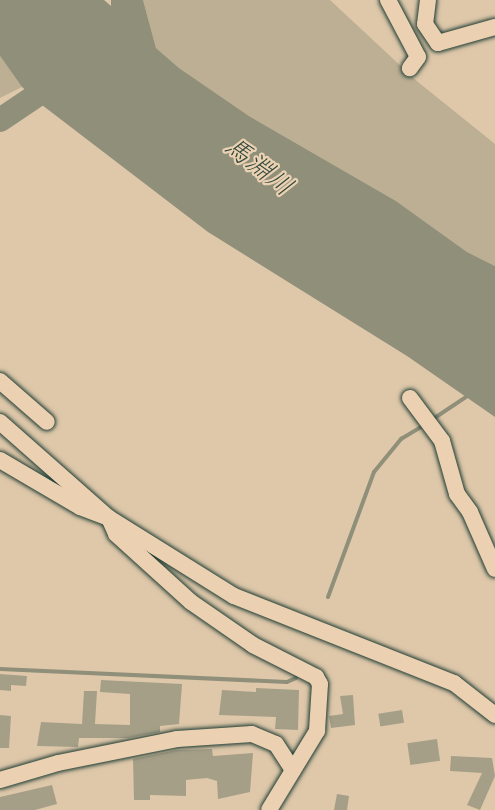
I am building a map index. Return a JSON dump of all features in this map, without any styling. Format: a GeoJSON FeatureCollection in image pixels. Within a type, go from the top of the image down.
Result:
{"type":"FeatureCollection","features":[{"type":"Feature","properties":{"kind":"street"},"geometry":{"type":"LineString","coordinates":[[388,0],[418,57],[410,68]]}},
{"type":"Feature","properties":{"kind":"street"},"geometry":{"type":"LineString","coordinates":[[428,0],[424,24],[438,42],[495,27]]}},
{"type":"Feature","properties":{"kind":"street"},"geometry":{"type":"LineString","coordinates":[[0,381],[47,422]]}},
{"type":"Feature","properties":{"kind":"street"},"geometry":{"type":"LineString","coordinates":[[410,398],[442,441],[457,494],[470,513],[495,569]]}},
{"type":"Feature","properties":{"kind":"street"},"geometry":{"type":"LineString","coordinates":[[0,422],[109,518],[234,596],[454,683],[495,714]]}},
{"type":"Feature","properties":{"kind":"street"},"geometry":{"type":"LineString","coordinates":[[0,460],[80,507],[109,518],[116,534],[191,602],[253,645],[315,677],[320,684],[317,731],[270,810]]}},
{"type":"Feature","properties":{"kind":"street"},"geometry":{"type":"LineString","coordinates":[[0,780],[58,763],[177,739],[252,734],[276,744],[292,770]]}},
{"type":"Feature","properties":{"kind":"shaded area"},"geometry":{"type":"Polygon","coordinates":[[[143,0],[330,0],[418,82],[495,144],[495,266],[467,252],[396,201],[249,116],[179,68],[156,48],[143,0]]]}},
{"type":"Feature","properties":{"kind":"shaded area"},"geometry":{"type":"Polygon","coordinates":[[[0,56],[22,87],[0,98],[0,56]]]}},
{"type":"Feature","properties":{"kind":"water","name":"馬淵川"},"geometry":{"type":"Polygon","coordinates":[[[0,0],[104,0],[111,6],[111,0],[143,0],[156,48],[179,68],[249,116],[396,201],[467,252],[495,266],[495,417],[407,356],[208,232],[42,105],[22,87],[0,56],[0,0]]]}},
{"type":"Feature","properties":{"kind":"building"},"geometry":{"type":"Polygon","coordinates":[[[0,674],[27,676],[26,686],[11,685],[11,691],[0,690],[0,674]]]}},
{"type":"Feature","properties":{"kind":"building"},"geometry":{"type":"Polygon","coordinates":[[[101,680],[182,684],[179,724],[160,726],[160,732],[128,738],[79,738],[78,747],[37,746],[41,722],[82,724],[84,691],[97,691],[95,724],[130,725],[130,694],[100,692],[101,680]]]}},
{"type":"Feature","properties":{"kind":"building"},"geometry":{"type":"Polygon","coordinates":[[[256,688],[299,690],[298,730],[275,729],[276,717],[219,715],[222,690],[256,692],[256,688]]]}},
{"type":"Feature","properties":{"kind":"building"},"geometry":{"type":"Polygon","coordinates":[[[353,695],[355,725],[331,728],[329,716],[343,714],[340,696],[353,695]]]}},
{"type":"Feature","properties":{"kind":"building"},"geometry":{"type":"Polygon","coordinates":[[[402,710],[404,723],[380,727],[378,714],[402,710]]]}},
{"type":"Feature","properties":{"kind":"building"},"geometry":{"type":"Polygon","coordinates":[[[0,715],[11,716],[9,748],[0,748],[0,715]]]}},
{"type":"Feature","properties":{"kind":"building"},"geometry":{"type":"Polygon","coordinates":[[[437,739],[440,761],[410,765],[407,743],[437,739]]]}},
{"type":"Feature","properties":{"kind":"building"},"geometry":{"type":"Polygon","coordinates":[[[212,749],[213,756],[253,753],[250,792],[218,799],[217,781],[207,778],[186,780],[186,796],[150,795],[150,800],[134,800],[133,759],[177,750],[212,749]]]}},
{"type":"Feature","properties":{"kind":"building"},"geometry":{"type":"Polygon","coordinates":[[[451,756],[492,758],[495,776],[480,810],[467,805],[482,773],[450,771],[451,756]]]}},
{"type":"Feature","properties":{"kind":"building"},"geometry":{"type":"Polygon","coordinates":[[[52,785],[57,804],[35,810],[0,810],[0,797],[52,785]]]}},
{"type":"Feature","properties":{"kind":"building"},"geometry":{"type":"Polygon","coordinates":[[[337,794],[349,796],[347,810],[334,810],[337,794]]]}},
{"type":"Feature","properties":{"kind":"waterway"},"geometry":{"type":"LineString","coordinates":[[0,120],[61,79]]}},
{"type":"Feature","properties":{"kind":"waterway"},"geometry":{"type":"LineString","coordinates":[[433,419],[469,395]]}},
{"type":"Feature","properties":{"kind":"waterway"},"geometry":{"type":"LineString","coordinates":[[328,597],[374,472],[401,439],[424,425]]}},
{"type":"Feature","properties":{"kind":"waterway"},"geometry":{"type":"LineString","coordinates":[[0,669],[287,682],[296,678]]}}]}
